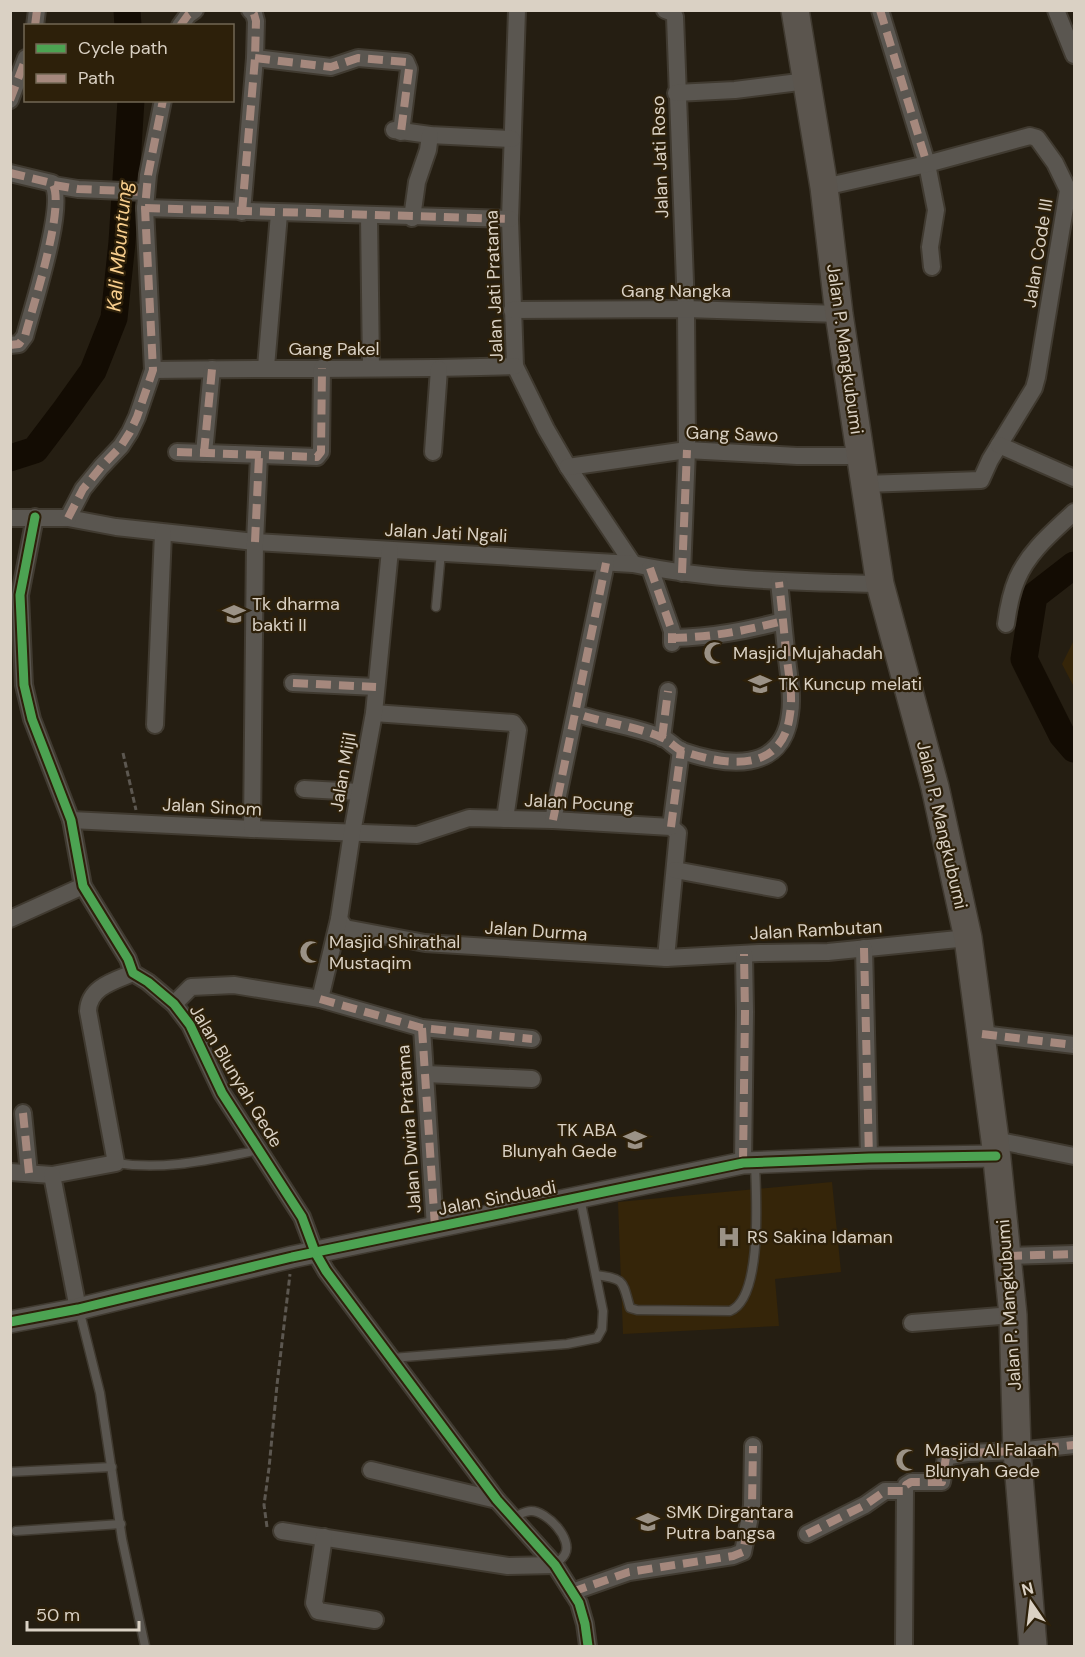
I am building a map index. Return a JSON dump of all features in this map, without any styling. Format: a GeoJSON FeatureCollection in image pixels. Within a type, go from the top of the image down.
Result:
{"type":"FeatureCollection","features":[{"type":"Feature","properties":{"kind":"main road","name":"Jalan P. Mangkubumi"},"geometry":{"type":"LineString","coordinates":[[795,10],[824,187],[839,314],[880,584],[935,787],[968,938],[982,1034],[996,1148],[1012,1315],[1017,1451],[1033,1647]]}},
{"type":"Feature","properties":{"kind":"street"},"geometry":{"type":"LineString","coordinates":[[181,24],[195,10]]}},
{"type":"Feature","properties":{"kind":"street"},"geometry":{"type":"LineString","coordinates":[[242,212],[255,58],[256,21],[250,10]]}},
{"type":"Feature","properties":{"kind":"street","name":"Jalan Jati Pratama"},"geometry":{"type":"LineString","coordinates":[[517,10],[510,219],[515,366],[546,429],[568,467],[633,564]]}},
{"type":"Feature","properties":{"kind":"street","name":"Jalan Jati Roso"},"geometry":{"type":"LineString","coordinates":[[664,10],[673,13],[675,17],[676,93],[686,309],[687,450],[682,573]]}},
{"type":"Feature","properties":{"kind":"street"},"geometry":{"type":"LineString","coordinates":[[880,10],[927,164],[936,210],[930,247],[932,267]]}},
{"type":"Feature","properties":{"kind":"street"},"geometry":{"type":"LineString","coordinates":[[1056,10],[1074,55]]}},
{"type":"Feature","properties":{"kind":"street"},"geometry":{"type":"LineString","coordinates":[[255,58],[331,67],[358,58],[406,62],[409,69],[398,131],[512,139]]}},
{"type":"Feature","properties":{"kind":"street"},"geometry":{"type":"LineString","coordinates":[[10,100],[24,63]]}},
{"type":"Feature","properties":{"kind":"street"},"geometry":{"type":"LineString","coordinates":[[676,93],[735,90],[807,81]]}},
{"type":"Feature","properties":{"kind":"street"},"geometry":{"type":"LineString","coordinates":[[68,518],[83,489],[121,446],[130,432],[153,370],[143,197],[163,102]]}},
{"type":"Feature","properties":{"kind":"street"},"geometry":{"type":"LineString","coordinates":[[412,218],[417,182],[428,150],[430,135]]}},
{"type":"Feature","properties":{"kind":"street","name":"Jalan Code III"},"geometry":{"type":"LineString","coordinates":[[824,187],[927,164],[1030,136],[1038,138],[1055,163],[1071,194],[1034,388],[999,445],[981,480],[864,484]]}},
{"type":"Feature","properties":{"kind":"street"},"geometry":{"type":"LineString","coordinates":[[10,173],[51,183],[54,186],[242,212],[510,219]]}},
{"type":"Feature","properties":{"kind":"street"},"geometry":{"type":"LineString","coordinates":[[10,345],[19,344],[25,336],[53,229],[56,195],[54,186]]}},
{"type":"Feature","properties":{"kind":"street"},"geometry":{"type":"LineString","coordinates":[[266,368],[279,214]]}},
{"type":"Feature","properties":{"kind":"street"},"geometry":{"type":"LineString","coordinates":[[369,216],[371,368]]}},
{"type":"Feature","properties":{"kind":"street","name":"Gang Nangka"},"geometry":{"type":"LineString","coordinates":[[512,310],[686,309],[839,314]]}},
{"type":"Feature","properties":{"kind":"street","name":"Gang Pakel"},"geometry":{"type":"LineString","coordinates":[[153,370],[439,369],[515,366]]}},
{"type":"Feature","properties":{"kind":"street"},"geometry":{"type":"LineString","coordinates":[[177,452],[317,457],[320,455],[322,368]]}},
{"type":"Feature","properties":{"kind":"street"},"geometry":{"type":"LineString","coordinates":[[204,453],[212,369]]}},
{"type":"Feature","properties":{"kind":"street"},"geometry":{"type":"LineString","coordinates":[[433,452],[439,369]]}},
{"type":"Feature","properties":{"kind":"street"},"geometry":{"type":"LineString","coordinates":[[999,445],[1074,478]]}},
{"type":"Feature","properties":{"kind":"street","name":"Gang Sawo"},"geometry":{"type":"LineString","coordinates":[[568,467],[687,450],[797,456],[860,456]]}},
{"type":"Feature","properties":{"kind":"street"},"geometry":{"type":"LineString","coordinates":[[252,829],[255,542],[259,456]]}},
{"type":"Feature","properties":{"kind":"street"},"geometry":{"type":"LineString","coordinates":[[1006,624],[1010,599],[1017,578],[1036,548],[1074,512]]}},
{"type":"Feature","properties":{"kind":"street","name":"Jalan Blunyah Gede"},"geometry":{"type":"LineString","coordinates":[[35,517],[20,596],[24,686],[32,720],[71,820],[83,886],[128,959],[133,973],[148,982],[174,1004],[190,1025],[222,1093],[302,1217],[315,1252],[326,1271],[497,1500],[555,1565],[579,1603],[588,1647]]}},
{"type":"Feature","properties":{"kind":"street","name":"Jalan Jati Ngali"},"geometry":{"type":"LineString","coordinates":[[10,518],[68,518],[116,527],[255,542],[633,564],[682,573],[779,582],[880,584]]}},
{"type":"Feature","properties":{"kind":"street"},"geometry":{"type":"LineString","coordinates":[[155,725],[163,533]]}},
{"type":"Feature","properties":{"kind":"street","name":"Jalan Mijil"},"geometry":{"type":"LineString","coordinates":[[320,999],[339,920],[374,713],[390,550]]}},
{"type":"Feature","properties":{"kind":"street"},"geometry":{"type":"LineString","coordinates":[[554,820],[606,562]]}},
{"type":"Feature","properties":{"kind":"street"},"geometry":{"type":"LineString","coordinates":[[650,568],[669,620],[672,640],[732,634],[783,621]]}},
{"type":"Feature","properties":{"kind":"street"},"geometry":{"type":"LineString","coordinates":[[584,716],[663,738],[681,750],[718,759],[744,763],[778,748],[784,740],[791,713],[779,582]]}},
{"type":"Feature","properties":{"kind":"street"},"geometry":{"type":"LineString","coordinates":[[293,683],[376,687]]}},
{"type":"Feature","properties":{"kind":"street"},"geometry":{"type":"LineString","coordinates":[[663,738],[668,691]]}},
{"type":"Feature","properties":{"kind":"street"},"geometry":{"type":"LineString","coordinates":[[374,713],[513,723],[518,730],[505,819]]}},
{"type":"Feature","properties":{"kind":"street"},"geometry":{"type":"LineString","coordinates":[[666,958],[678,832],[671,827],[681,750]]}},
{"type":"Feature","properties":{"kind":"street"},"geometry":{"type":"LineString","coordinates":[[304,789],[359,792]]}},
{"type":"Feature","properties":{"kind":"street","name":"Jalan Pocung"},"geometry":{"type":"LineString","coordinates":[[352,833],[417,835],[469,818],[671,827]]}},
{"type":"Feature","properties":{"kind":"street","name":"Jalan Sinom"},"geometry":{"type":"LineString","coordinates":[[71,820],[352,833]]}},
{"type":"Feature","properties":{"kind":"street"},"geometry":{"type":"LineString","coordinates":[[675,870],[778,889]]}},
{"type":"Feature","properties":{"kind":"street"},"geometry":{"type":"LineString","coordinates":[[10,919],[83,886]]}},
{"type":"Feature","properties":{"kind":"street","name":"Jalan Durma"},"geometry":{"type":"LineString","coordinates":[[339,920],[345,928],[425,943],[666,958]]}},
{"type":"Feature","properties":{"kind":"street","name":"Jalan Rambutan"},"geometry":{"type":"LineString","coordinates":[[666,958],[828,952],[968,938]]}},
{"type":"Feature","properties":{"kind":"street"},"geometry":{"type":"LineString","coordinates":[[864,948],[868,1158]]}},
{"type":"Feature","properties":{"kind":"street"},"geometry":{"type":"LineString","coordinates":[[744,954],[749,1163]]}},
{"type":"Feature","properties":{"kind":"street"},"geometry":{"type":"LineString","coordinates":[[10,1172],[52,1175],[116,1163],[88,1003],[93,994],[103,987],[133,973]]}},
{"type":"Feature","properties":{"kind":"street"},"geometry":{"type":"LineString","coordinates":[[174,1004],[191,987],[234,985],[320,999],[422,1028],[532,1038]]}},
{"type":"Feature","properties":{"kind":"street","name":"Jalan Dwira Pratama"},"geometry":{"type":"LineString","coordinates":[[422,1028],[435,1227]]}},
{"type":"Feature","properties":{"kind":"street"},"geometry":{"type":"LineString","coordinates":[[982,1034],[1074,1045]]}},
{"type":"Feature","properties":{"kind":"street"},"geometry":{"type":"LineString","coordinates":[[426,1074],[532,1079]]}},
{"type":"Feature","properties":{"kind":"street"},"geometry":{"type":"LineString","coordinates":[[23,1113],[29,1173]]}},
{"type":"Feature","properties":{"kind":"street"},"geometry":{"type":"LineString","coordinates":[[996,1148],[1074,1156]]}},
{"type":"Feature","properties":{"kind":"street","name":"Jalan Sinduadi"},"geometry":{"type":"LineString","coordinates":[[10,1322],[78,1309],[315,1252],[749,1163],[868,1158],[996,1148]]}},
{"type":"Feature","properties":{"kind":"street"},"geometry":{"type":"LineString","coordinates":[[52,1175],[78,1309]]}},
{"type":"Feature","properties":{"kind":"street"},"geometry":{"type":"LineString","coordinates":[[1007,1256],[1074,1254]]}},
{"type":"Feature","properties":{"kind":"street"},"geometry":{"type":"LineString","coordinates":[[912,1323],[1012,1315]]}},
{"type":"Feature","properties":{"kind":"street"},"geometry":{"type":"LineString","coordinates":[[904,1647],[906,1485],[910,1482],[942,1482],[946,1457],[968,1453],[1074,1445]]}},
{"type":"Feature","properties":{"kind":"street"},"geometry":{"type":"LineString","coordinates":[[572,1592],[629,1572],[733,1556],[743,1552],[752,1506],[753,1446]]}},
{"type":"Feature","properties":{"kind":"street"},"geometry":{"type":"LineString","coordinates":[[371,1470],[497,1500]]}},
{"type":"Feature","properties":{"kind":"street"},"geometry":{"type":"LineString","coordinates":[[807,1533],[865,1506],[885,1491],[905,1491]]}},
{"type":"Feature","properties":{"kind":"street"},"geometry":{"type":"LineString","coordinates":[[282,1531],[508,1566],[555,1565]]}},
{"type":"Feature","properties":{"kind":"street"},"geometry":{"type":"LineString","coordinates":[[324,1537],[315,1608],[318,1611],[375,1620]]}},
{"type":"Feature","properties":{"kind":"lane"},"geometry":{"type":"LineString","coordinates":[[436,607],[441,552]]}},
{"type":"Feature","properties":{"kind":"lane"},"geometry":{"type":"LineString","coordinates":[[116,1163],[167,1166],[260,1150]]}},
{"type":"Feature","properties":{"kind":"lane"},"geometry":{"type":"LineString","coordinates":[[596,1275],[615,1278],[623,1283],[630,1308],[637,1310],[730,1311],[738,1308],[750,1287],[758,1218],[749,1163]]}},
{"type":"Feature","properties":{"kind":"lane"},"geometry":{"type":"LineString","coordinates":[[392,1358],[567,1344],[597,1338],[602,1329],[603,1311],[580,1197]]}},
{"type":"Feature","properties":{"kind":"lane"},"geometry":{"type":"LineString","coordinates":[[78,1309],[100,1393],[122,1539],[145,1647]]}},
{"type":"Feature","properties":{"kind":"lane"},"geometry":{"type":"LineString","coordinates":[[10,1472],[112,1467]]}},
{"type":"Feature","properties":{"kind":"lane"},"geometry":{"type":"LineString","coordinates":[[513,1517],[529,1511],[540,1512],[553,1521],[566,1545],[565,1554],[555,1565]]}},
{"type":"Feature","properties":{"kind":"lane"},"geometry":{"type":"LineString","coordinates":[[16,1532],[121,1524]]}},
{"type":"Feature","properties":{"kind":"path"},"geometry":{"type":"LineString","coordinates":[[123,753],[139,823]]}},
{"type":"Feature","properties":{"kind":"path"},"geometry":{"type":"LineString","coordinates":[[282,1531],[267,1529],[264,1505],[292,1257]]}},
{"type":"Feature","properties":{"kind":"shaded area"},"geometry":{"type":"Polygon","coordinates":[[[1074,640],[1074,687],[1062,664],[1074,640]]]}},
{"type":"Feature","properties":{"kind":"shaded area","name":"RS Sakina Idaman"},"geometry":{"type":"Polygon","coordinates":[[[832,1182],[841,1272],[775,1279],[779,1326],[623,1334],[618,1202],[832,1182]]]}},
{"type":"Feature","properties":{"kind":"waterway","name":"Kali Mbuntung"},"geometry":{"type":"LineString","coordinates":[[127,10],[128,24]]}},
{"type":"Feature","properties":{"kind":"waterway","name":"Kali Mbuntung"},"geometry":{"type":"LineString","coordinates":[[10,458],[35,450],[63,413],[93,371],[114,318],[122,242],[131,102]]}},
{"type":"Feature","properties":{"kind":"waterway"},"geometry":{"type":"LineString","coordinates":[[1074,565],[1034,596],[1024,659],[1062,735],[1074,749]]}},
{"type":"Feature","properties":{"kind":"marked path"},"geometry":{"type":"LineString","coordinates":[[35,24],[37,10]]}},
{"type":"Feature","properties":{"kind":"marked path"},"geometry":{"type":"LineString","coordinates":[[181,24],[195,10]]}},
{"type":"Feature","properties":{"kind":"marked path"},"geometry":{"type":"LineString","coordinates":[[242,212],[255,58],[256,21],[250,10]]}},
{"type":"Feature","properties":{"kind":"marked path"},"geometry":{"type":"LineString","coordinates":[[880,10],[927,164]]}},
{"type":"Feature","properties":{"kind":"marked path"},"geometry":{"type":"LineString","coordinates":[[255,58],[331,67],[358,58],[406,62],[409,69],[401,132]]}},
{"type":"Feature","properties":{"kind":"marked path"},"geometry":{"type":"LineString","coordinates":[[10,100],[24,63]]}},
{"type":"Feature","properties":{"kind":"marked path"},"geometry":{"type":"LineString","coordinates":[[68,518],[83,489],[121,446],[130,432],[153,370],[145,208],[148,175],[163,102]]}},
{"type":"Feature","properties":{"kind":"marked path"},"geometry":{"type":"LineString","coordinates":[[10,173],[52,183],[55,194],[55,212],[47,257],[25,336],[19,344],[10,345]]}},
{"type":"Feature","properties":{"kind":"marked path"},"geometry":{"type":"LineString","coordinates":[[54,185],[78,189],[146,192]]}},
{"type":"Feature","properties":{"kind":"marked path"},"geometry":{"type":"LineString","coordinates":[[145,208],[510,219]]}},
{"type":"Feature","properties":{"kind":"marked path"},"geometry":{"type":"LineString","coordinates":[[177,452],[317,457],[321,452],[322,368]]}},
{"type":"Feature","properties":{"kind":"marked path"},"geometry":{"type":"LineString","coordinates":[[204,453],[212,369]]}},
{"type":"Feature","properties":{"kind":"marked path"},"geometry":{"type":"LineString","coordinates":[[682,573],[687,450]]}},
{"type":"Feature","properties":{"kind":"marked path"},"geometry":{"type":"LineString","coordinates":[[255,542],[259,456]]}},
{"type":"Feature","properties":{"kind":"marked path"},"geometry":{"type":"LineString","coordinates":[[553,820],[606,563]]}},
{"type":"Feature","properties":{"kind":"marked path"},"geometry":{"type":"LineString","coordinates":[[650,568],[672,631],[672,643]]}},
{"type":"Feature","properties":{"kind":"marked path"},"geometry":{"type":"LineString","coordinates":[[584,716],[654,734],[666,739],[682,751],[716,760],[750,761],[764,756],[776,747],[785,733],[791,707],[779,582]]}},
{"type":"Feature","properties":{"kind":"marked path"},"geometry":{"type":"LineString","coordinates":[[672,638],[728,633],[783,621]]}},
{"type":"Feature","properties":{"kind":"marked path"},"geometry":{"type":"LineString","coordinates":[[293,683],[376,687]]}},
{"type":"Feature","properties":{"kind":"marked path"},"geometry":{"type":"LineString","coordinates":[[662,738],[668,691]]}},
{"type":"Feature","properties":{"kind":"marked path"},"geometry":{"type":"LineString","coordinates":[[671,827],[681,750]]}},
{"type":"Feature","properties":{"kind":"marked path"},"geometry":{"type":"LineString","coordinates":[[864,948],[869,1158]]}},
{"type":"Feature","properties":{"kind":"marked path"},"geometry":{"type":"LineString","coordinates":[[743,1163],[744,954]]}},
{"type":"Feature","properties":{"kind":"marked path"},"geometry":{"type":"LineString","coordinates":[[320,999],[422,1028],[532,1039]]}},
{"type":"Feature","properties":{"kind":"marked path"},"geometry":{"type":"LineString","coordinates":[[422,1028],[435,1227]]}},
{"type":"Feature","properties":{"kind":"marked path"},"geometry":{"type":"LineString","coordinates":[[982,1034],[1074,1045]]}},
{"type":"Feature","properties":{"kind":"marked path"},"geometry":{"type":"LineString","coordinates":[[23,1113],[29,1173]]}},
{"type":"Feature","properties":{"kind":"marked path"},"geometry":{"type":"LineString","coordinates":[[1007,1256],[1074,1254]]}},
{"type":"Feature","properties":{"kind":"marked path"},"geometry":{"type":"LineString","coordinates":[[807,1534],[865,1505],[885,1491],[905,1491],[906,1485],[911,1482],[942,1482],[946,1457],[968,1453],[1074,1445]]}},
{"type":"Feature","properties":{"kind":"marked path"},"geometry":{"type":"LineString","coordinates":[[572,1592],[629,1572],[733,1556],[743,1552],[752,1506],[753,1446]]}},
{"type":"Feature","properties":{"kind":"cycle path"},"geometry":{"type":"LineString","coordinates":[[35,517],[20,595],[24,685],[32,719],[71,820],[83,886],[128,959],[133,973],[148,982],[174,1004],[190,1025],[222,1093],[302,1217],[315,1252],[326,1271],[497,1500],[555,1565],[579,1603],[588,1646]]}},
{"type":"Feature","properties":{"kind":"cycle path"},"geometry":{"type":"LineString","coordinates":[[10,1322],[78,1309],[292,1257],[743,1163],[996,1156]]}},
{"type":"Feature","properties":{"kind":"place","name":"Tk dharma bakti II"},"geometry":{"type":"Point","coordinates":[234,614]}},
{"type":"Feature","properties":{"kind":"place","name":"Masjid Mujahadah"},"geometry":{"type":"Point","coordinates":[715,653]}},
{"type":"Feature","properties":{"kind":"place","name":"TK Kuncup melati"},"geometry":{"type":"Point","coordinates":[760,684]}},
{"type":"Feature","properties":{"kind":"place","name":"Masjid Shirathal Mustaqim"},"geometry":{"type":"Point","coordinates":[311,952]}},
{"type":"Feature","properties":{"kind":"place","name":"TK ABA Blunyah Gede"},"geometry":{"type":"Point","coordinates":[635,1140]}},
{"type":"Feature","properties":{"kind":"place","name":"RS Sakina Idaman"},"geometry":{"type":"Point","coordinates":[729,1237]}},
{"type":"Feature","properties":{"kind":"place","name":"Masjid Al Falaah Blunyah Gede"},"geometry":{"type":"Point","coordinates":[907,1460]}},
{"type":"Feature","properties":{"kind":"place","name":"SMK Dirgantara Putra bangsa"},"geometry":{"type":"Point","coordinates":[648,1522]}}]}
